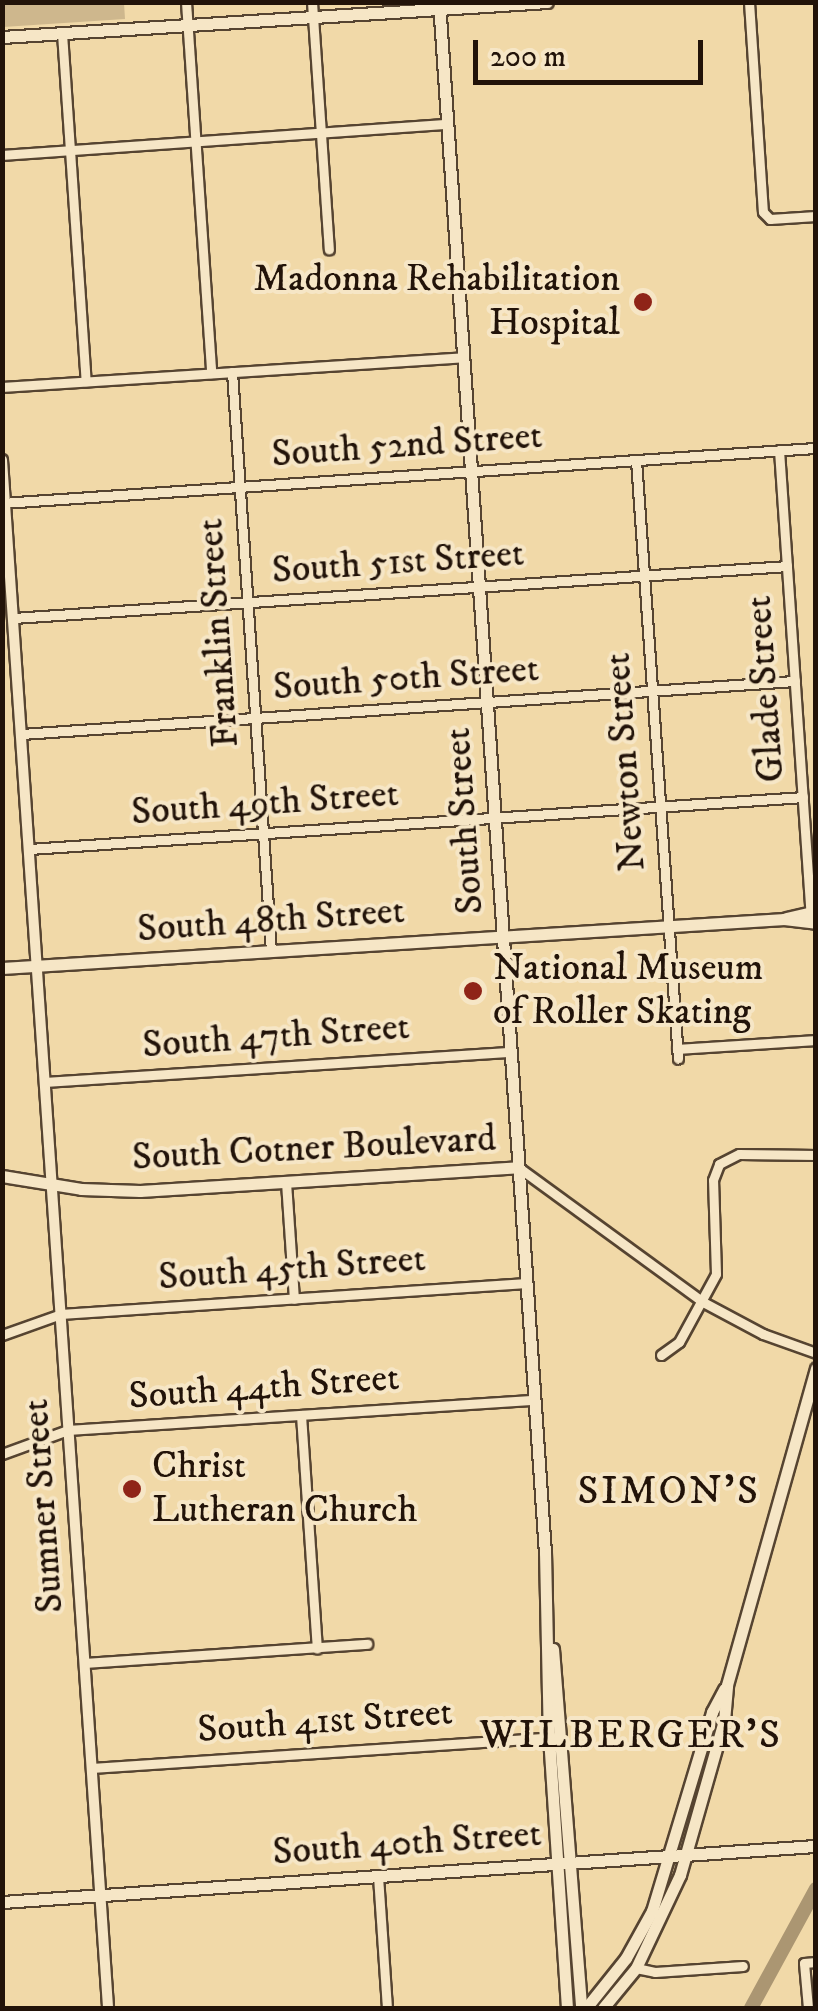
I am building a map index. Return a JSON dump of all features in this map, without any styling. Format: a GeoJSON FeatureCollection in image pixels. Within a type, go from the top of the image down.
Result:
{"type":"FeatureCollection","features":[{"type":"Feature","properties":{"kind":"main road"},"geometry":{"type":"LineString","coordinates":[[2,37],[187,24],[312,9],[547,2]]}},
{"type":"Feature","properties":{"kind":"main road","name":"South Street"},"geometry":{"type":"LineString","coordinates":[[439,5],[550,1635],[568,2008]]}},
{"type":"Feature","properties":{"kind":"main road","name":"South 48th Street"},"geometry":{"type":"LineString","coordinates":[[2,968],[813,917]]}},
{"type":"Feature","properties":{"kind":"main road","name":"South Cotner Boulevard"},"geometry":{"type":"LineString","coordinates":[[2,1176],[52,1186],[132,1192],[518,1167]]}},
{"type":"Feature","properties":{"kind":"main road"},"geometry":{"type":"LineString","coordinates":[[583,2008],[638,1937],[672,1856],[712,1712],[726,1685],[816,1368]]}},
{"type":"Feature","properties":{"kind":"main road"},"geometry":{"type":"LineString","coordinates":[[603,2008],[636,1968],[670,1901],[724,1721],[726,1685]]}},
{"type":"Feature","properties":{"kind":"main road","name":"South 40th Street"},"geometry":{"type":"LineString","coordinates":[[2,1902],[816,1846]]}},
{"type":"Feature","properties":{"kind":"main road","name":"South Street"},"geometry":{"type":"LineString","coordinates":[[564,1863],[583,2008]]}},
{"type":"Feature","properties":{"kind":"street"},"geometry":{"type":"LineString","coordinates":[[186,2],[211,373]]}},
{"type":"Feature","properties":{"kind":"street"},"geometry":{"type":"LineString","coordinates":[[749,2],[766,217],[816,216]]}},
{"type":"Feature","properties":{"kind":"street"},"geometry":{"type":"LineString","coordinates":[[312,9],[328,249]]}},
{"type":"Feature","properties":{"kind":"street"},"geometry":{"type":"LineString","coordinates":[[62,33],[86,381]]}},
{"type":"Feature","properties":{"kind":"street"},"geometry":{"type":"LineString","coordinates":[[2,154],[447,124]]}},
{"type":"Feature","properties":{"kind":"street"},"geometry":{"type":"LineString","coordinates":[[2,386],[463,357]]}},
{"type":"Feature","properties":{"kind":"street","name":"Franklin Street"},"geometry":{"type":"LineString","coordinates":[[232,372],[271,951]]}},
{"type":"Feature","properties":{"kind":"street","name":"South 52nd Street"},"geometry":{"type":"LineString","coordinates":[[4,503],[816,448]]}},
{"type":"Feature","properties":{"kind":"street","name":"Glade Street"},"geometry":{"type":"LineString","coordinates":[[779,450],[813,917]]}},
{"type":"Feature","properties":{"kind":"street","name":"Sumner Street"},"geometry":{"type":"LineString","coordinates":[[2,460],[108,2008]]}},
{"type":"Feature","properties":{"kind":"street","name":"Newton Street"},"geometry":{"type":"LineString","coordinates":[[636,460],[678,1054],[816,1040]]}},
{"type":"Feature","properties":{"kind":"street","name":"South 51st Street"},"geometry":{"type":"LineString","coordinates":[[13,618],[787,566]]}},
{"type":"Feature","properties":{"kind":"street","name":"South 50th Street"},"geometry":{"type":"LineString","coordinates":[[21,734],[795,682]]}},
{"type":"Feature","properties":{"kind":"street","name":"South 49th Street"},"geometry":{"type":"LineString","coordinates":[[29,850],[803,797]]}},
{"type":"Feature","properties":{"kind":"street","name":"South 47th Street"},"geometry":{"type":"LineString","coordinates":[[45,1082],[510,1052]]}},
{"type":"Feature","properties":{"kind":"street"},"geometry":{"type":"LineString","coordinates":[[661,1355],[679,1342],[718,1268],[713,1180],[722,1160],[778,1152],[816,1155]]}},
{"type":"Feature","properties":{"kind":"street","name":"South Cotner Boulevard"},"geometry":{"type":"LineString","coordinates":[[518,1167],[703,1302],[762,1334],[816,1352]]}},
{"type":"Feature","properties":{"kind":"street"},"geometry":{"type":"LineString","coordinates":[[286,1182],[294,1298]]}},
{"type":"Feature","properties":{"kind":"street","name":"South 45th Street"},"geometry":{"type":"LineString","coordinates":[[2,1335],[61,1314],[526,1283]]}},
{"type":"Feature","properties":{"kind":"street","name":"South 44th Street"},"geometry":{"type":"LineString","coordinates":[[2,1454],[68,1430],[534,1400]]}},
{"type":"Feature","properties":{"kind":"street"},"geometry":{"type":"LineString","coordinates":[[302,1416],[317,1648]]}},
{"type":"Feature","properties":{"kind":"street"},"geometry":{"type":"LineString","coordinates":[[85,1663],[368,1644]]}},
{"type":"Feature","properties":{"kind":"street","name":"South 41st Street"},"geometry":{"type":"LineString","coordinates":[[92,1768],[556,1736]]}},
{"type":"Feature","properties":{"kind":"street"},"geometry":{"type":"LineString","coordinates":[[378,1876],[387,2008]]}},
{"type":"Feature","properties":{"kind":"street"},"geometry":{"type":"LineString","coordinates":[[808,2008],[810,1962]]}},
{"type":"Feature","properties":{"kind":"street"},"geometry":{"type":"LineString","coordinates":[[636,1968],[655,1972],[744,1966]]}},
{"type":"Feature","properties":{"kind":"shaded area"},"geometry":{"type":"Polygon","coordinates":[[[3,2],[124,3],[125,19],[3,27],[3,2]]]}},
{"type":"Feature","properties":{"kind":"waterway"},"geometry":{"type":"LineString","coordinates":[[751,2008],[816,1889]]}},
{"type":"Feature","properties":{"kind":"place","name":"Madonna Rehabilitation Hospital"},"geometry":{"type":"Point","coordinates":[643,302]}},
{"type":"Feature","properties":{"kind":"place","name":"National Museum of Roller Skating"},"geometry":{"type":"Point","coordinates":[473,991]}},
{"type":"Feature","properties":{"kind":"place","name":"Christ Lutheran Church"},"geometry":{"type":"Point","coordinates":[132,1489]}},
{"type":"Feature","properties":{"kind":"district","name":"SIMON'S"},"geometry":{"type":"Point","coordinates":[669,1492]}},
{"type":"Feature","properties":{"kind":"district","name":"WILBERGER'S"},"geometry":{"type":"Point","coordinates":[631,1736]}}]}
